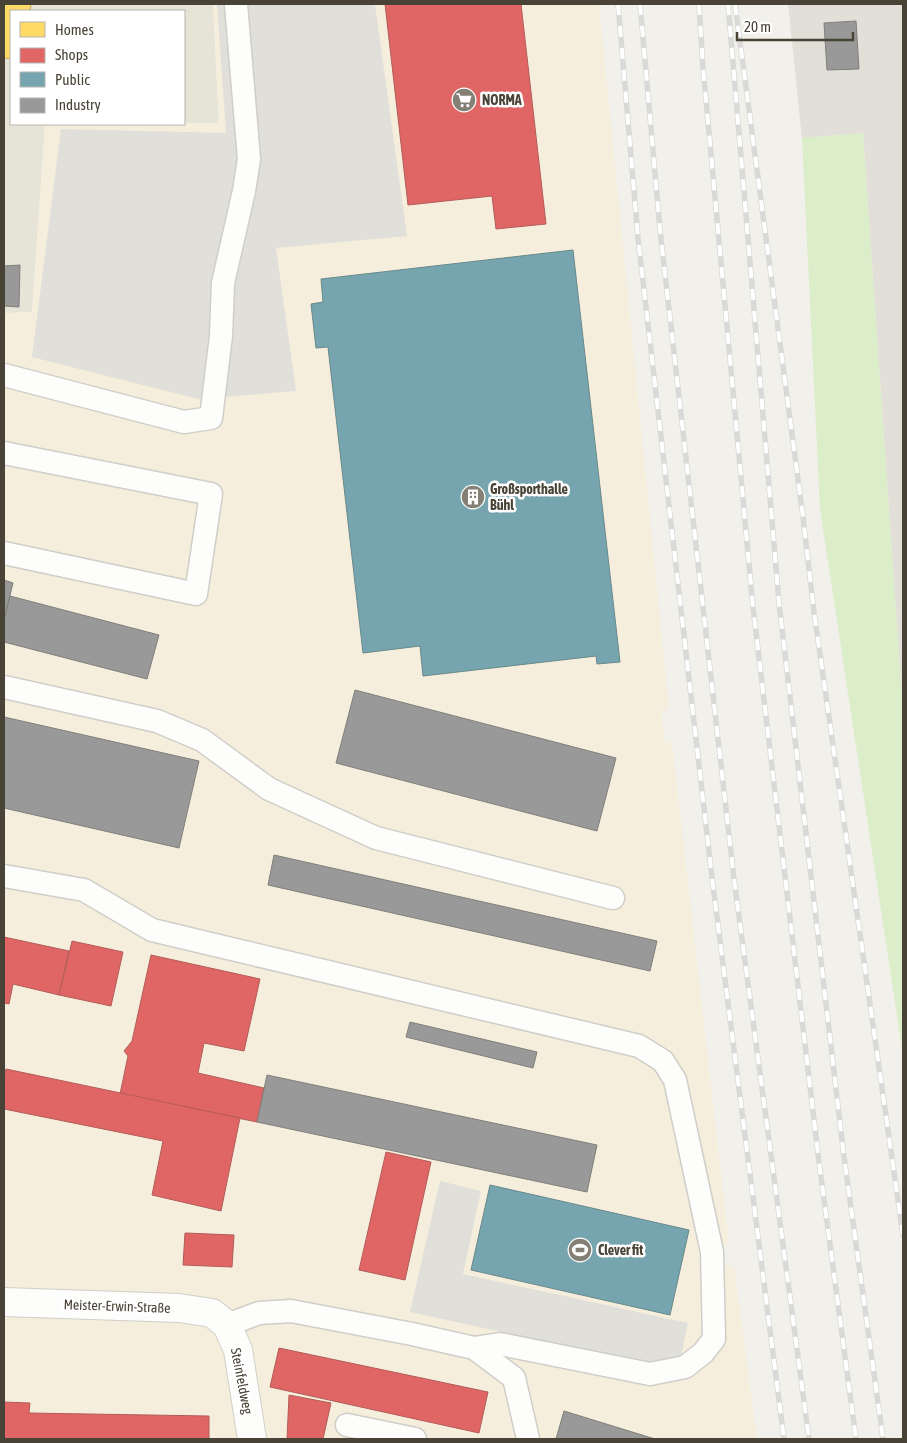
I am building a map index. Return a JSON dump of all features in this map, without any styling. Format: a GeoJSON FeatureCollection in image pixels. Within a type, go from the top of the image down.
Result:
{"type":"FeatureCollection","features":[{"type":"Feature","properties":{"kind":"street","name":"Meister-Erwin-Straße"},"geometry":{"type":"LineString","coordinates":[[4,1302],[179,1308],[212,1314],[227,1325]]}},
{"type":"Feature","properties":{"kind":"street","name":"Steinfeldweg"},"geometry":{"type":"LineString","coordinates":[[227,1325],[238,1350],[252,1439]]}},
{"type":"Feature","properties":{"kind":"lane"},"geometry":{"type":"LineString","coordinates":[[4,375],[184,422],[211,418],[221,336],[223,283],[244,191],[249,159],[236,4]]}},
{"type":"Feature","properties":{"kind":"lane"},"geometry":{"type":"LineString","coordinates":[[4,453],[211,494],[196,594],[4,553]]}},
{"type":"Feature","properties":{"kind":"lane"},"geometry":{"type":"LineString","coordinates":[[4,687],[157,721],[202,740],[269,789],[376,838],[613,898]]}},
{"type":"Feature","properties":{"kind":"lane"},"geometry":{"type":"LineString","coordinates":[[4,876],[84,890],[152,930],[639,1046],[663,1061],[675,1080],[712,1252],[714,1339],[703,1353],[685,1367],[650,1374],[500,1344],[474,1348],[291,1311],[259,1314],[227,1325]]}},
{"type":"Feature","properties":{"kind":"lane"},"geometry":{"type":"LineString","coordinates":[[474,1348],[514,1378],[528,1439]]}},
{"type":"Feature","properties":{"kind":"lane"},"geometry":{"type":"LineString","coordinates":[[347,1425],[415,1439]]}},
{"type":"Feature","properties":{"kind":"shaded area"},"geometry":{"type":"Polygon","coordinates":[[[4,4],[213,4],[219,124],[185,123],[185,10],[10,10],[10,125],[45,125],[32,312],[4,313],[4,4]]]}},
{"type":"Feature","properties":{"kind":"shaded area"},"geometry":{"type":"Polygon","coordinates":[[[213,4],[599,4],[669,709],[661,711],[665,743],[672,742],[729,1244],[722,1246],[725,1266],[734,1266],[757,1439],[4,1439],[4,313],[32,312],[45,125],[185,125],[185,123],[219,123],[213,4]]]}},
{"type":"Feature","properties":{"kind":"shaded area"},"geometry":{"type":"Polygon","coordinates":[[[217,4],[375,4],[407,236],[276,248],[296,391],[198,399],[32,357],[61,129],[226,133],[217,4]]]}},
{"type":"Feature","properties":{"kind":"shaded area"},"geometry":{"type":"Polygon","coordinates":[[[788,4],[903,4],[903,713],[863,133],[802,138],[788,4]]]}},
{"type":"Feature","properties":{"kind":"shaded area"},"geometry":{"type":"Polygon","coordinates":[[[440,1181],[481,1191],[463,1274],[688,1323],[678,1370],[410,1312],[440,1181]]]}},
{"type":"Feature","properties":{"kind":"green space"},"geometry":{"type":"Polygon","coordinates":[[[863,133],[903,713],[903,1055],[820,509],[802,138],[863,133]]]}},
{"type":"Feature","properties":{"kind":"building: Homes"},"geometry":{"type":"Polygon","coordinates":[[[4,4],[31,4],[30,10],[10,10],[10,59],[4,58],[4,4]]]}},
{"type":"Feature","properties":{"kind":"building: Shops","name":"NORMA"},"geometry":{"type":"Polygon","coordinates":[[[385,4],[521,4],[546,224],[496,229],[492,196],[408,205],[385,4]]]}},
{"type":"Feature","properties":{"kind":"building: Shops"},"geometry":{"type":"Polygon","coordinates":[[[4,937],[69,951],[59,995],[13,984],[9,1004],[4,1003],[4,937]]]}},
{"type":"Feature","properties":{"kind":"building: Shops"},"geometry":{"type":"Polygon","coordinates":[[[72,941],[123,952],[111,1006],[59,995],[72,941]]]}},
{"type":"Feature","properties":{"kind":"building: Shops"},"geometry":{"type":"Polygon","coordinates":[[[151,955],[260,979],[244,1051],[204,1043],[198,1073],[264,1088],[257,1122],[120,1094],[128,1056],[124,1051],[132,1041],[151,955]]]}},
{"type":"Feature","properties":{"kind":"building: Shops"},"geometry":{"type":"Polygon","coordinates":[[[6,1069],[240,1118],[221,1211],[152,1195],[163,1141],[4,1109],[6,1069]]]}},
{"type":"Feature","properties":{"kind":"building: Shops"},"geometry":{"type":"Polygon","coordinates":[[[386,1152],[431,1162],[405,1280],[359,1270],[386,1152]]]}},
{"type":"Feature","properties":{"kind":"building: Shops"},"geometry":{"type":"Polygon","coordinates":[[[185,1233],[234,1235],[232,1267],[183,1265],[185,1233]]]}},
{"type":"Feature","properties":{"kind":"building: Shops"},"geometry":{"type":"Polygon","coordinates":[[[279,1348],[488,1392],[479,1433],[270,1387],[279,1348]]]}},
{"type":"Feature","properties":{"kind":"building: Shops"},"geometry":{"type":"Polygon","coordinates":[[[289,1395],[331,1403],[323,1439],[287,1439],[289,1395]]]}},
{"type":"Feature","properties":{"kind":"building: Shops"},"geometry":{"type":"Polygon","coordinates":[[[4,1402],[30,1403],[29,1413],[209,1416],[209,1439],[4,1439],[4,1402]]]}},
{"type":"Feature","properties":{"kind":"building: Public","name":"Großsporthalle Bühl"},"geometry":{"type":"Polygon","coordinates":[[[573,250],[620,662],[597,664],[596,656],[423,676],[420,646],[363,653],[328,347],[316,348],[311,304],[323,302],[321,279],[573,250]]]}},
{"type":"Feature","properties":{"kind":"building: Public","name":"Clever fit"},"geometry":{"type":"Polygon","coordinates":[[[490,1185],[689,1230],[670,1315],[471,1270],[490,1185]]]}},
{"type":"Feature","properties":{"kind":"building: Industry"},"geometry":{"type":"Polygon","coordinates":[[[856,21],[859,69],[827,70],[824,23],[856,21]]]}},
{"type":"Feature","properties":{"kind":"building: Industry"},"geometry":{"type":"Polygon","coordinates":[[[20,265],[19,307],[4,306],[4,266],[20,265]]]}},
{"type":"Feature","properties":{"kind":"building: Industry"},"geometry":{"type":"Polygon","coordinates":[[[4,580],[13,583],[4,620],[4,580]]]}},
{"type":"Feature","properties":{"kind":"building: Industry"},"geometry":{"type":"Polygon","coordinates":[[[10,596],[159,635],[147,679],[4,642],[4,620],[10,596]]]}},
{"type":"Feature","properties":{"kind":"building: Industry"},"geometry":{"type":"Polygon","coordinates":[[[355,690],[616,758],[597,831],[336,763],[355,690]]]}},
{"type":"Feature","properties":{"kind":"building: Industry"},"geometry":{"type":"Polygon","coordinates":[[[4,717],[199,761],[179,848],[4,808],[4,717]]]}},
{"type":"Feature","properties":{"kind":"building: Industry"},"geometry":{"type":"Polygon","coordinates":[[[274,855],[657,941],[650,971],[268,885],[274,855]]]}},
{"type":"Feature","properties":{"kind":"building: Industry"},"geometry":{"type":"Polygon","coordinates":[[[410,1022],[537,1052],[533,1068],[406,1037],[410,1022]]]}},
{"type":"Feature","properties":{"kind":"building: Industry"},"geometry":{"type":"Polygon","coordinates":[[[267,1075],[597,1145],[587,1192],[257,1122],[267,1075]]]}},
{"type":"Feature","properties":{"kind":"building: Industry"},"geometry":{"type":"Polygon","coordinates":[[[564,1411],[655,1439],[556,1439],[564,1411]]]}},
{"type":"Feature","properties":{"kind":"railway"},"geometry":{"type":"LineString","coordinates":[[618,4],[638,238],[713,886],[784,1439]]}},
{"type":"Feature","properties":{"kind":"railway"},"geometry":{"type":"LineString","coordinates":[[640,4],[660,230],[734,879],[809,1439]]}},
{"type":"Feature","properties":{"kind":"railway"},"geometry":{"type":"LineString","coordinates":[[699,4],[703,68],[753,607],[819,1162],[856,1439]]}},
{"type":"Feature","properties":{"kind":"railway"},"geometry":{"type":"LineString","coordinates":[[728,4],[779,603],[844,1157],[883,1439]]}},
{"type":"Feature","properties":{"kind":"railway"},"geometry":{"type":"LineString","coordinates":[[735,4],[814,612],[903,1235]]}},
{"type":"Feature","properties":{"kind":"place","name":"NORMA"},"geometry":{"type":"Point","coordinates":[464,100]}},
{"type":"Feature","properties":{"kind":"place","name":"Großsporthalle Bühl"},"geometry":{"type":"Point","coordinates":[473,497]}},
{"type":"Feature","properties":{"kind":"place","name":"Clever fit"},"geometry":{"type":"Point","coordinates":[580,1250]}}]}
